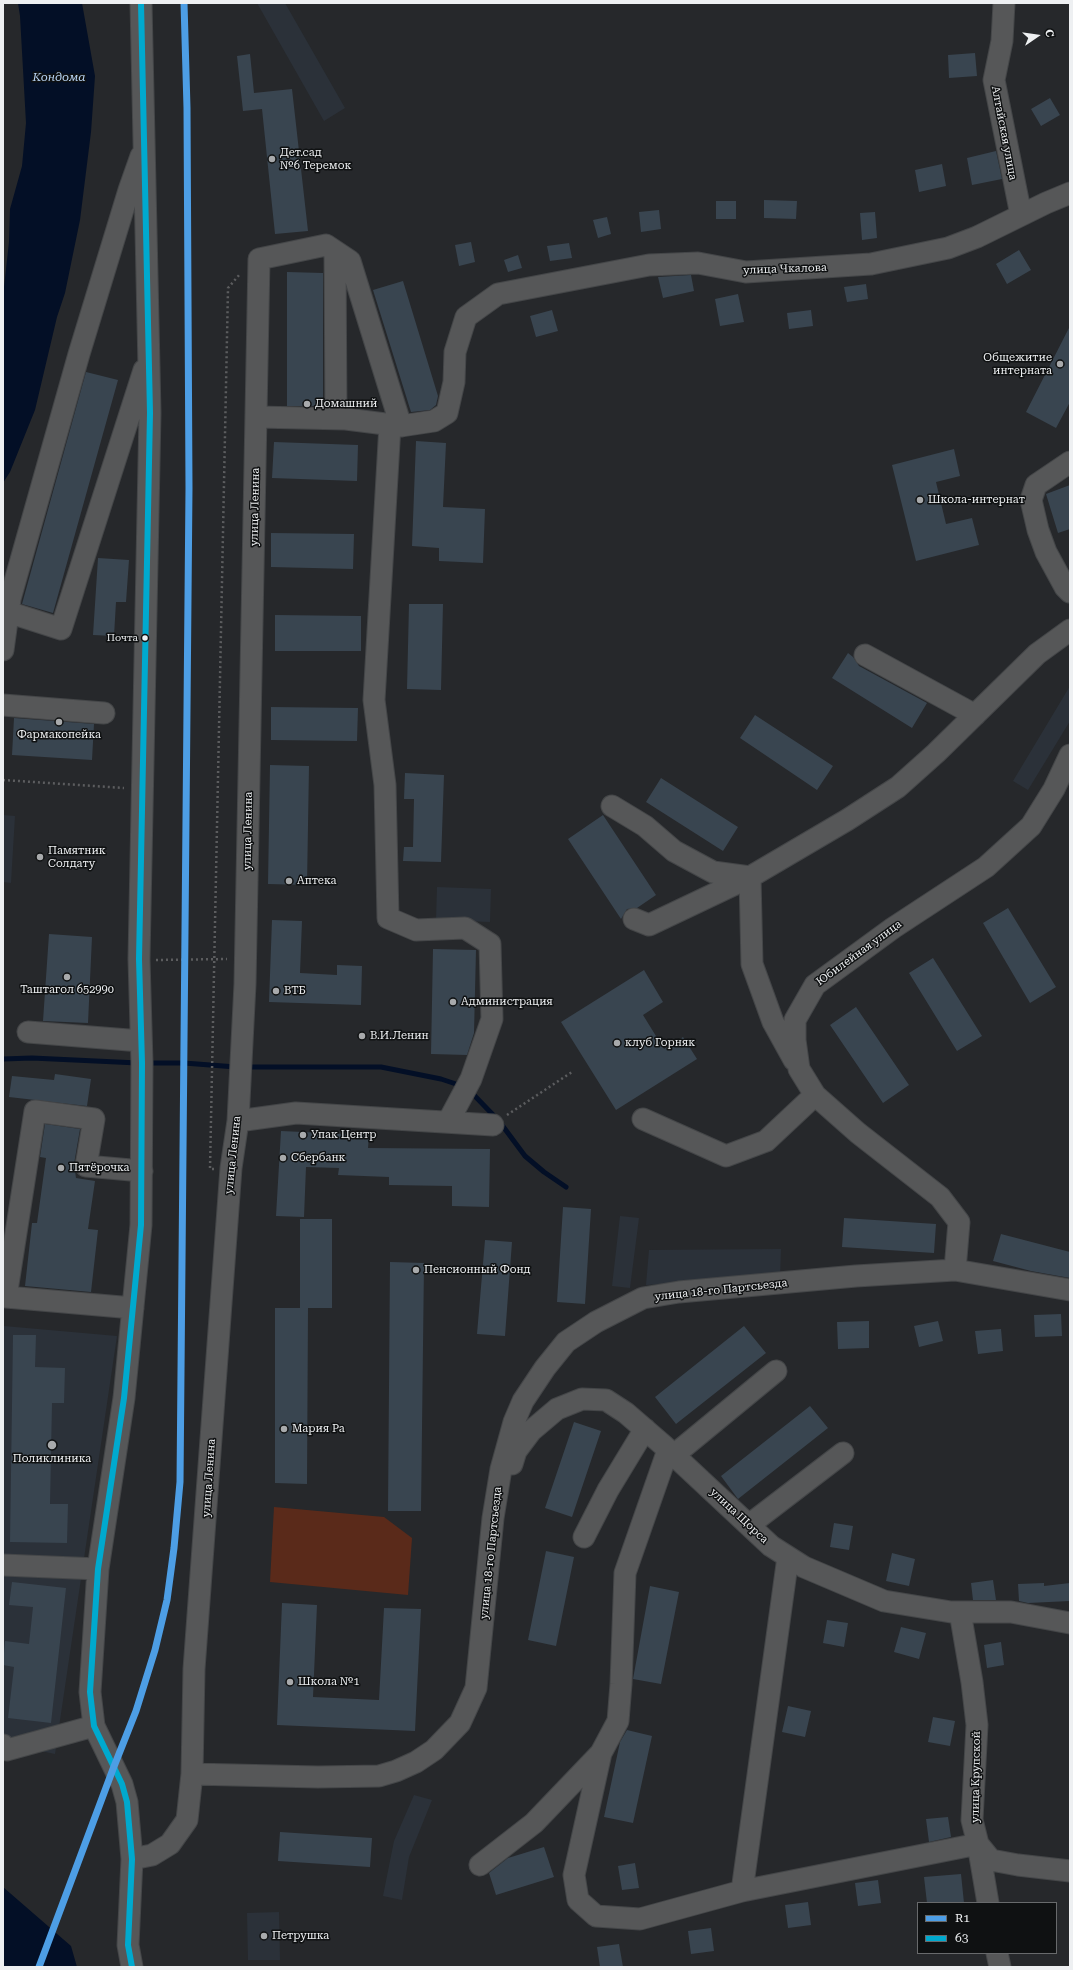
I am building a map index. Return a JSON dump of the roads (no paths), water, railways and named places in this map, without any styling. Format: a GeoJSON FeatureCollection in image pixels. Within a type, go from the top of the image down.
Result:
{"type":"FeatureCollection","features":[{"type":"Feature","properties":{"kind":"street"},"geometry":{"type":"LineString","coordinates":[[132,1967],[128,1945],[132,1859],[127,1802],[122,1784],[94,1726],[90,1692],[98,1569],[124,1398],[141,1225],[142,1063],[140,1042],[139,959],[150,351],[141,3]]}},
{"type":"Feature","properties":{"kind":"street","name":"Алтайская улица"},"geometry":{"type":"LineString","coordinates":[[1004,3],[1002,41],[994,80],[1021,215]]}},
{"type":"Feature","properties":{"kind":"street"},"geometry":{"type":"LineString","coordinates":[[3,650],[10,599],[79,354],[129,190],[145,144]]}},
{"type":"Feature","properties":{"kind":"street","name":"улица Чкалова"},"geometry":{"type":"LineString","coordinates":[[395,425],[434,421],[447,413],[454,382],[455,352],[466,318],[498,294],[649,265],[698,263],[746,272],[871,264],[948,248],[977,237],[1070,193]]}},
{"type":"Feature","properties":{"kind":"street"},"geometry":{"type":"LineString","coordinates":[[330,248],[336,418]]}},
{"type":"Feature","properties":{"kind":"street"},"geometry":{"type":"LineString","coordinates":[[330,248],[350,262],[395,425],[374,700],[385,785],[388,918],[416,930],[465,928],[490,944],[492,1019],[471,1079],[448,1122]]}},
{"type":"Feature","properties":{"kind":"street","name":"улица Ленина"},"geometry":{"type":"LineString","coordinates":[[132,1859],[152,1855],[170,1844],[187,1820],[192,1774],[194,1669],[231,1168],[238,1121],[245,959],[257,417],[256,345],[259,259],[330,248]]}},
{"type":"Feature","properties":{"kind":"street"},"geometry":{"type":"LineString","coordinates":[[8,612],[61,629],[150,351]]}},
{"type":"Feature","properties":{"kind":"street"},"geometry":{"type":"LineString","coordinates":[[257,417],[336,418],[395,425]]}},
{"type":"Feature","properties":{"kind":"street"},"geometry":{"type":"LineString","coordinates":[[1070,462],[1036,485],[1031,500],[1038,530],[1046,552],[1065,587],[1070,592]]}},
{"type":"Feature","properties":{"kind":"street"},"geometry":{"type":"LineString","coordinates":[[634,919],[650,925],[750,877],[847,820],[898,787],[975,715],[1037,654],[1070,630]]}},
{"type":"Feature","properties":{"kind":"street"},"geometry":{"type":"LineString","coordinates":[[865,655],[975,715]]}},
{"type":"Feature","properties":{"kind":"street"},"geometry":{"type":"LineString","coordinates":[[3,705],[104,712]]}},
{"type":"Feature","properties":{"kind":"street","name":"Юбилейная улица"},"geometry":{"type":"LineString","coordinates":[[955,1270],[959,1222],[940,1197],[870,1142],[815,1095],[799,1069],[795,1040],[795,1020],[814,985],[893,928],[986,867],[1031,826],[1054,789],[1070,755]]}},
{"type":"Feature","properties":{"kind":"street"},"geometry":{"type":"LineString","coordinates":[[612,806],[645,826],[674,850],[712,872],[750,877]]}},
{"type":"Feature","properties":{"kind":"street"},"geometry":{"type":"LineString","coordinates":[[750,877],[752,964],[773,1022],[799,1069]]}},
{"type":"Feature","properties":{"kind":"street"},"geometry":{"type":"LineString","coordinates":[[28,1032],[140,1042]]}},
{"type":"Feature","properties":{"kind":"street"},"geometry":{"type":"LineString","coordinates":[[643,1119],[726,1156],[766,1141],[815,1095]]}},
{"type":"Feature","properties":{"kind":"street"},"geometry":{"type":"LineString","coordinates":[[133,1308],[6,1297],[35,1111],[94,1119],[86,1166],[142,1170]]}},
{"type":"Feature","properties":{"kind":"street"},"geometry":{"type":"LineString","coordinates":[[238,1121],[296,1113],[493,1125]]}},
{"type":"Feature","properties":{"kind":"street","name":"улица 18-го Партсьезда"},"geometry":{"type":"LineString","coordinates":[[192,1774],[318,1777],[379,1776],[396,1771],[416,1762],[434,1750],[460,1723],[476,1688],[493,1518],[501,1469],[514,1422],[523,1401],[545,1368],[566,1342],[619,1309],[643,1298],[679,1292],[856,1276],[955,1270],[1070,1290]]}},
{"type":"Feature","properties":{"kind":"street"},"geometry":{"type":"LineString","coordinates":[[776,1371],[671,1453],[624,1573],[621,1684],[618,1721],[601,1753],[574,1875],[578,1900],[596,1916],[640,1919],[742,1892],[978,1844],[988,1902]]}},
{"type":"Feature","properties":{"kind":"street","name":"улица Щорса"},"geometry":{"type":"LineString","coordinates":[[493,1518],[516,1451],[531,1430],[557,1409],[582,1399],[606,1400],[626,1413],[645,1429],[771,1546],[804,1567],[884,1601],[960,1612],[1011,1612],[1070,1623]]}},
{"type":"Feature","properties":{"kind":"street"},"geometry":{"type":"LineString","coordinates":[[584,1537],[608,1490],[645,1429]]}},
{"type":"Feature","properties":{"kind":"street"},"geometry":{"type":"LineString","coordinates":[[749,1525],[844,1453]]}},
{"type":"Feature","properties":{"kind":"street"},"geometry":{"type":"LineString","coordinates":[[742,1892],[788,1557]]}},
{"type":"Feature","properties":{"kind":"street"},"geometry":{"type":"LineString","coordinates":[[3,1565],[98,1569]]}},
{"type":"Feature","properties":{"kind":"street","name":"улица Крупской"},"geometry":{"type":"LineString","coordinates":[[960,1612],[972,1682],[977,1725],[972,1820],[978,1844],[991,1860],[1018,1865],[1070,1871]]}},
{"type":"Feature","properties":{"kind":"street"},"geometry":{"type":"LineString","coordinates":[[3,1745],[7,1750],[94,1726]]}},
{"type":"Feature","properties":{"kind":"street"},"geometry":{"type":"LineString","coordinates":[[480,1865],[534,1823],[601,1753]]}},
{"type":"Feature","properties":{"kind":"street"},"geometry":{"type":"LineString","coordinates":[[997,1954],[1000,1967]]}},
{"type":"Feature","properties":{"kind":"water","name":"Кондома"},"geometry":{"type":"Polygon","coordinates":[[[18,3],[82,3],[95,76],[91,132],[80,220],[65,293],[57,317],[35,410],[10,472],[3,483],[3,296],[9,242],[10,209],[22,166],[26,123],[18,3]]]}},
{"type":"Feature","properties":{"kind":"water"},"geometry":{"type":"Polygon","coordinates":[[[3,1887],[71,1946],[77,1967],[3,1967],[3,1887]]]}},
{"type":"Feature","properties":{"kind":"waterway"},"geometry":{"type":"LineString","coordinates":[[3,1059],[32,1058],[138,1063]]}},
{"type":"Feature","properties":{"kind":"waterway"},"geometry":{"type":"LineString","coordinates":[[146,1063],[184,1063],[236,1067]]}},
{"type":"Feature","properties":{"kind":"waterway"},"geometry":{"type":"LineString","coordinates":[[246,1067],[381,1067],[441,1079],[462,1086]]}},
{"type":"Feature","properties":{"kind":"waterway"},"geometry":{"type":"LineString","coordinates":[[470,1091],[499,1121],[525,1156],[544,1172],[566,1187]]}},
{"type":"Feature","properties":{"kind":"place","name":"Дет.сад №6 Теремок"},"geometry":{"type":"Point","coordinates":[272,159]}},
{"type":"Feature","properties":{"kind":"place","name":"Общежитие интерната"},"geometry":{"type":"Point","coordinates":[1060,364]}},
{"type":"Feature","properties":{"kind":"place","name":"Домашний"},"geometry":{"type":"Point","coordinates":[307,404]}},
{"type":"Feature","properties":{"kind":"place","name":"Школа-интернат"},"geometry":{"type":"Point","coordinates":[920,500]}},
{"type":"Feature","properties":{"kind":"place","name":"Почта"},"geometry":{"type":"Point","coordinates":[145,638]}},
{"type":"Feature","properties":{"kind":"place","name":"Фармакопейка"},"geometry":{"type":"Point","coordinates":[59,722]}},
{"type":"Feature","properties":{"kind":"place","name":"Памятник Солдату"},"geometry":{"type":"Point","coordinates":[40,857]}},
{"type":"Feature","properties":{"kind":"place","name":"Аптека"},"geometry":{"type":"Point","coordinates":[289,881]}},
{"type":"Feature","properties":{"kind":"place","name":"Таштагол 652990"},"geometry":{"type":"Point","coordinates":[67,977]}},
{"type":"Feature","properties":{"kind":"place","name":"ВТБ"},"geometry":{"type":"Point","coordinates":[276,991]}},
{"type":"Feature","properties":{"kind":"place","name":"Администрация"},"geometry":{"type":"Point","coordinates":[453,1002]}},
{"type":"Feature","properties":{"kind":"place","name":"В.И.Ленин"},"geometry":{"type":"Point","coordinates":[362,1036]}},
{"type":"Feature","properties":{"kind":"place","name":"клуб Горняк"},"geometry":{"type":"Point","coordinates":[617,1043]}},
{"type":"Feature","properties":{"kind":"place","name":"Упак Центр"},"geometry":{"type":"Point","coordinates":[303,1135]}},
{"type":"Feature","properties":{"kind":"place","name":"Сбербанк"},"geometry":{"type":"Point","coordinates":[283,1158]}},
{"type":"Feature","properties":{"kind":"place","name":"Пятёрочка"},"geometry":{"type":"Point","coordinates":[61,1168]}},
{"type":"Feature","properties":{"kind":"place","name":"Пенсионный Фонд"},"geometry":{"type":"Point","coordinates":[416,1270]}},
{"type":"Feature","properties":{"kind":"place","name":"Мария Ра"},"geometry":{"type":"Point","coordinates":[284,1429]}},
{"type":"Feature","properties":{"kind":"place","name":"Поликлиника"},"geometry":{"type":"Point","coordinates":[52,1445]}},
{"type":"Feature","properties":{"kind":"place","name":"Школа №1"},"geometry":{"type":"Point","coordinates":[290,1682]}},
{"type":"Feature","properties":{"kind":"place","name":"Петрушка"},"geometry":{"type":"Point","coordinates":[264,1936]}}]}
